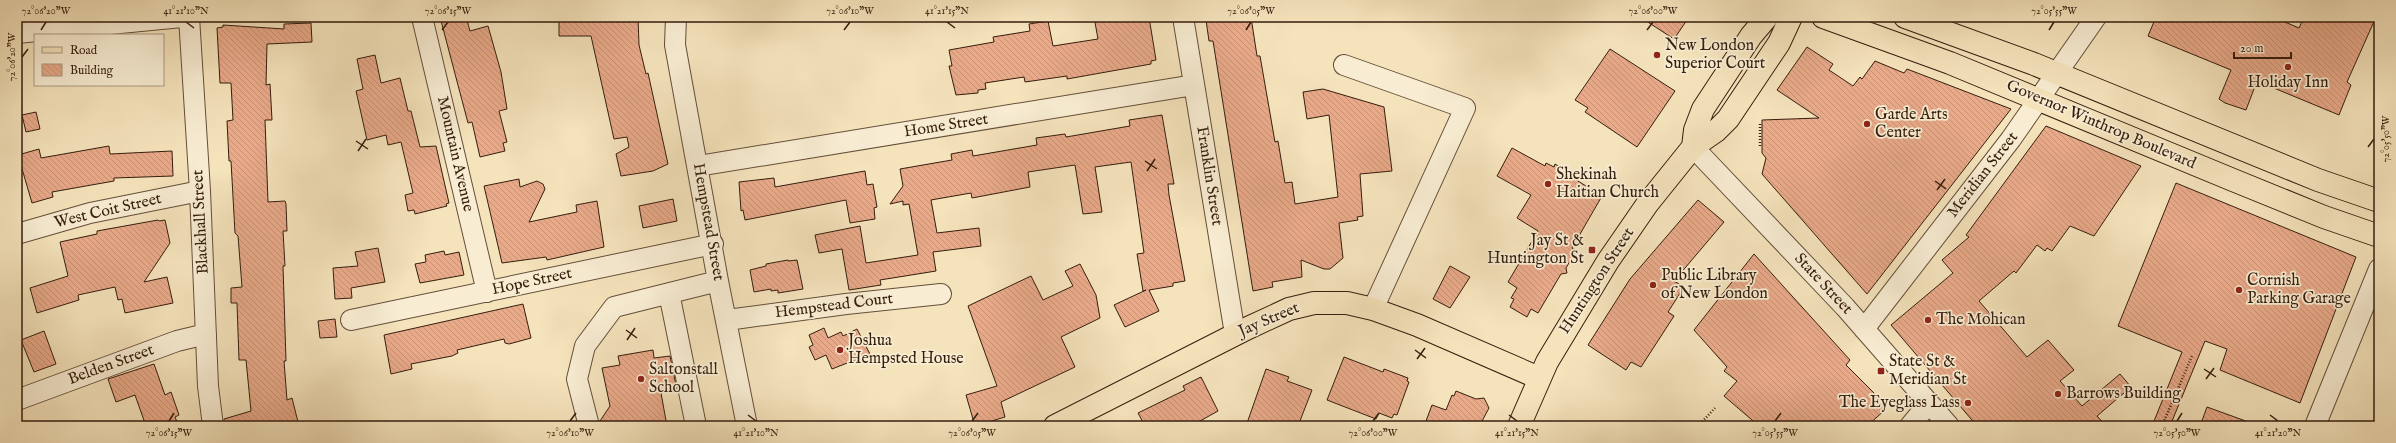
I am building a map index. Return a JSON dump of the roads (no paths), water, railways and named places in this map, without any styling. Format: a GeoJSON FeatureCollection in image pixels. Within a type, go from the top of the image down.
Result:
{"type":"FeatureCollection","features":[{"type":"Feature","properties":{"kind":"main road","name":"Huntington Street"},"geometry":{"type":"LineString","coordinates":[[1693,147],[1695,130],[1703,109],[1751,36],[1767,17]]}},
{"type":"Feature","properties":{"kind":"main road","name":"Huntington Street"},"geometry":{"type":"LineString","coordinates":[[1519,426],[1539,378],[1558,342],[1619,244],[1693,147],[1716,131],[1728,119],[1779,43],[1791,17]]}},
{"type":"Feature","properties":{"kind":"main road","name":"Governor Winthrop Boulevard"},"geometry":{"type":"LineString","coordinates":[[1823,17],[2040,99],[2232,180],[2324,217],[2379,236]]}},
{"type":"Feature","properties":{"kind":"main road","name":"Governor Winthrop Boulevard"},"geometry":{"type":"LineString","coordinates":[[1905,17],[2058,73],[2318,180],[2379,201]]}},
{"type":"Feature","properties":{"kind":"main road","name":"Jay Street"},"geometry":{"type":"LineString","coordinates":[[1059,425],[1235,334],[1289,309],[1314,303],[1347,303],[1373,309],[1418,325],[1539,378]]}},
{"type":"Feature","properties":{"kind":"street"},"geometry":{"type":"LineString","coordinates":[[17,33],[182,17]]}},
{"type":"Feature","properties":{"kind":"street","name":"Blackhall Street"},"geometry":{"type":"LineString","coordinates":[[189,17],[200,192],[208,386],[213,426]]}},
{"type":"Feature","properties":{"kind":"street","name":"Mountain Avenue"},"geometry":{"type":"LineString","coordinates":[[422,17],[487,292]]}},
{"type":"Feature","properties":{"kind":"street","name":"Hempstead Street"},"geometry":{"type":"LineString","coordinates":[[676,17],[675,45],[713,244],[718,281],[747,426]]}},
{"type":"Feature","properties":{"kind":"street","name":"Franklin Street"},"geometry":{"type":"LineString","coordinates":[[1182,17],[1235,334]]}},
{"type":"Feature","properties":{"kind":"street","name":"Meridian Street"},"geometry":{"type":"LineString","coordinates":[[1864,329],[2040,99],[2096,17]]}},
{"type":"Feature","properties":{"kind":"street"},"geometry":{"type":"LineString","coordinates":[[1344,65],[1465,108],[1373,309]]}},
{"type":"Feature","properties":{"kind":"street","name":"Home Street"},"geometry":{"type":"LineString","coordinates":[[698,166],[1194,85]]}},
{"type":"Feature","properties":{"kind":"street","name":"State Street"},"geometry":{"type":"LineString","coordinates":[[1693,147],[1864,329],[1949,426]]}},
{"type":"Feature","properties":{"kind":"street","name":"West Coit Street"},"geometry":{"type":"LineString","coordinates":[[17,234],[90,213],[200,192]]}},
{"type":"Feature","properties":{"kind":"street","name":"Hope Street"},"geometry":{"type":"LineString","coordinates":[[351,320],[713,244]]}},
{"type":"Feature","properties":{"kind":"street"},"geometry":{"type":"LineString","coordinates":[[2315,426],[2379,269]]}},
{"type":"Feature","properties":{"kind":"street"},"geometry":{"type":"LineString","coordinates":[[589,426],[577,379],[585,346],[614,307],[718,281]]}},
{"type":"Feature","properties":{"kind":"street"},"geometry":{"type":"LineString","coordinates":[[669,293],[696,426]]}},
{"type":"Feature","properties":{"kind":"street","name":"Hempstead Court"},"geometry":{"type":"LineString","coordinates":[[727,320],[846,304],[941,294]]}},
{"type":"Feature","properties":{"kind":"street","name":"Belden Street"},"geometry":{"type":"LineString","coordinates":[[17,400],[177,341],[206,334]]}},
{"type":"Feature","properties":{"kind":"street"},"geometry":{"type":"LineString","coordinates":[[1910,426],[1929,403]]}},
{"type":"Feature","properties":{"kind":"place","name":"New London Superior Court"},"geometry":{"type":"Point","coordinates":[1657,55]}},
{"type":"Feature","properties":{"kind":"place","name":"Holiday Inn"},"geometry":{"type":"Point","coordinates":[2288,67]}},
{"type":"Feature","properties":{"kind":"place","name":"Garde Arts Center"},"geometry":{"type":"Point","coordinates":[1867,124]}},
{"type":"Feature","properties":{"kind":"place","name":"Shekinah Haitian Church"},"geometry":{"type":"Point","coordinates":[1548,184]}},
{"type":"Feature","properties":{"kind":"place","name":"Jay St & Huntington St"},"geometry":{"type":"Point","coordinates":[1592,250]}},
{"type":"Feature","properties":{"kind":"place","name":"Public Library of New London"},"geometry":{"type":"Point","coordinates":[1653,285]}},
{"type":"Feature","properties":{"kind":"place","name":"Cornish Parking Garage"},"geometry":{"type":"Point","coordinates":[2239,290]}},
{"type":"Feature","properties":{"kind":"place","name":"The Mohican"},"geometry":{"type":"Point","coordinates":[1928,320]}},
{"type":"Feature","properties":{"kind":"place","name":"Joshua Hempsted House"},"geometry":{"type":"Point","coordinates":[840,350]}},
{"type":"Feature","properties":{"kind":"place","name":"State St & Meridian St"},"geometry":{"type":"Point","coordinates":[1881,371]}},
{"type":"Feature","properties":{"kind":"place","name":"Saltonstall School"},"geometry":{"type":"Point","coordinates":[641,379]}},
{"type":"Feature","properties":{"kind":"place","name":"Barrows Building"},"geometry":{"type":"Point","coordinates":[2058,394]}},
{"type":"Feature","properties":{"kind":"place","name":"The Eyeglass Lass"},"geometry":{"type":"Point","coordinates":[1968,403]}}]}
